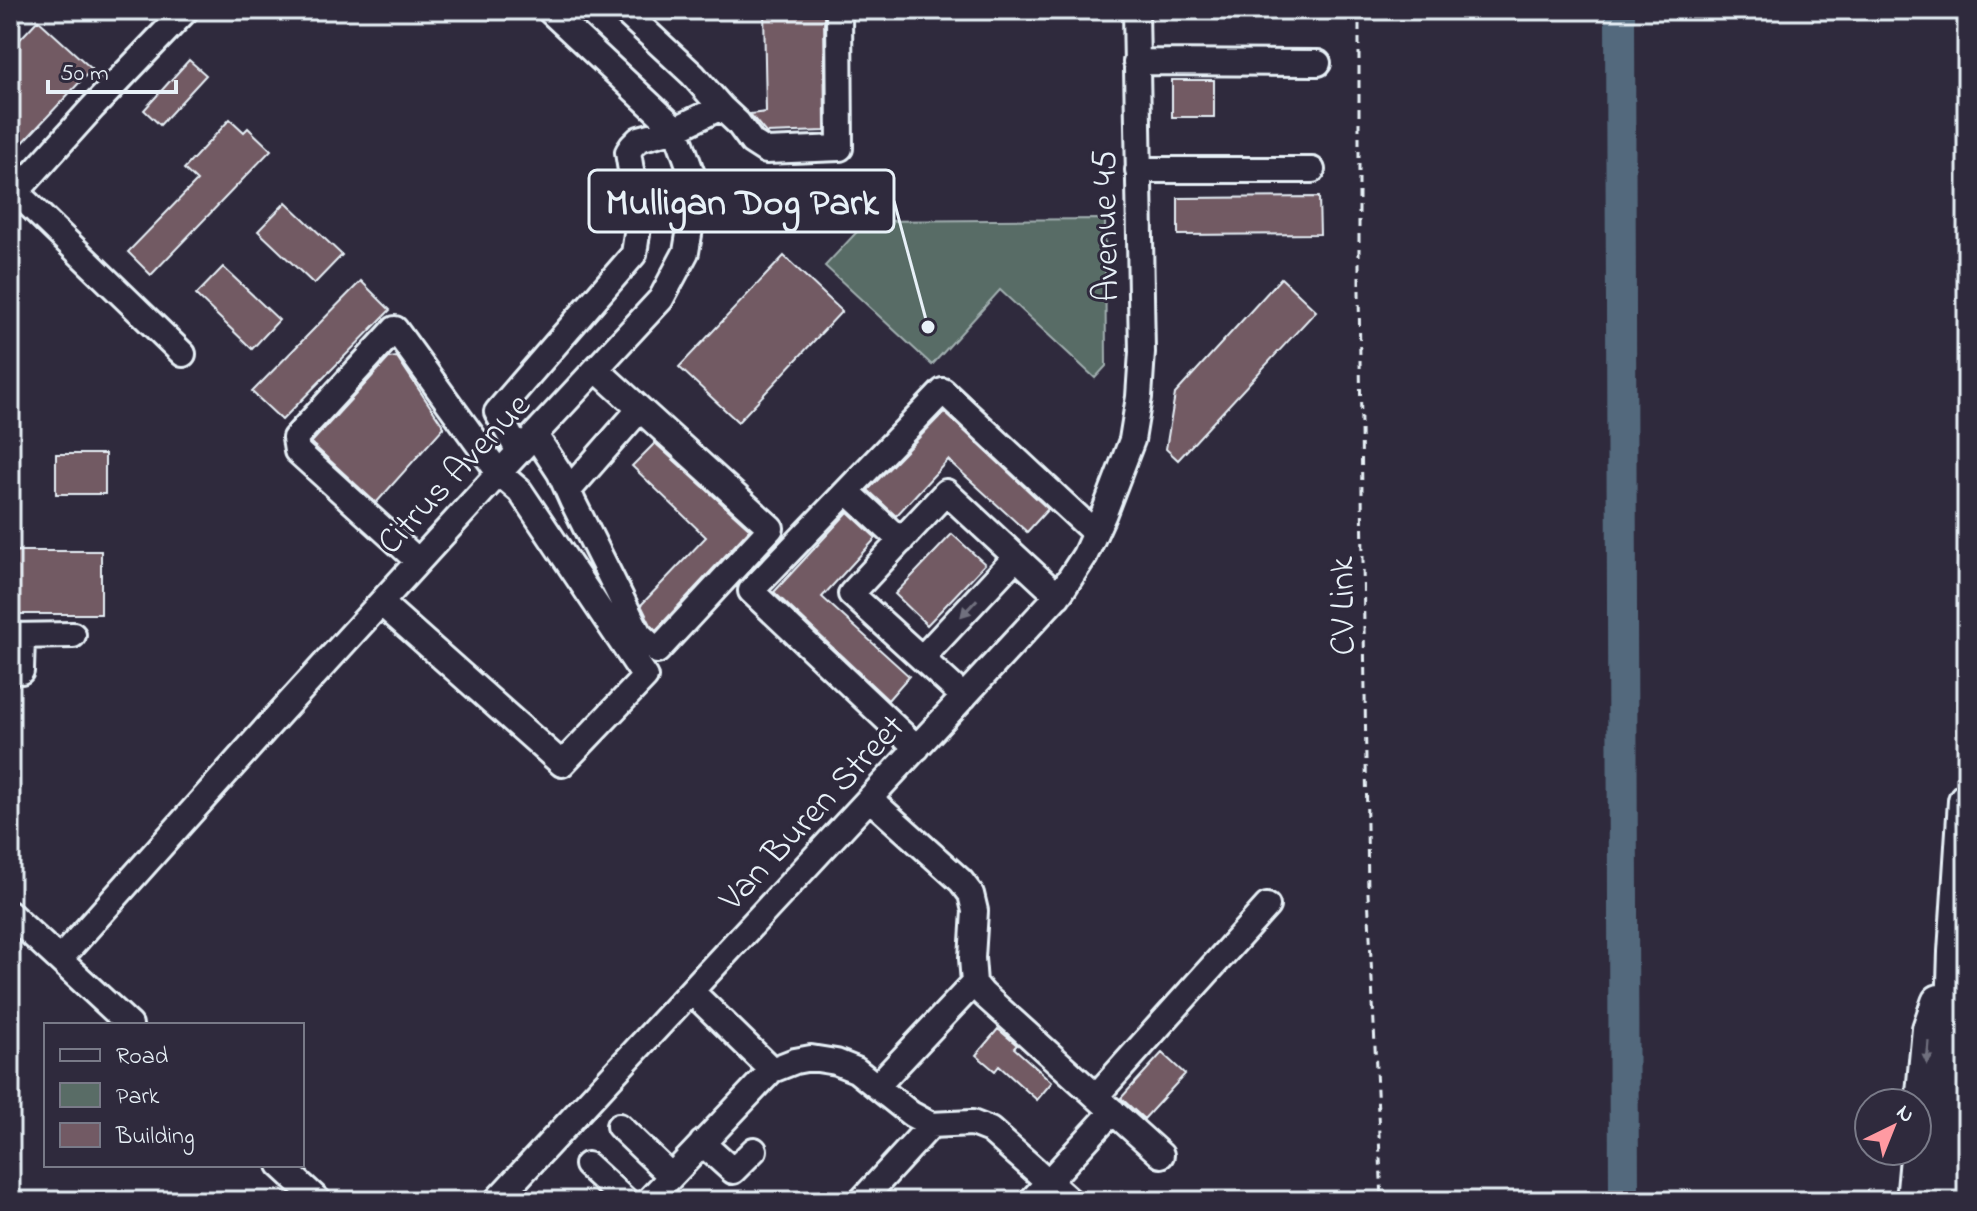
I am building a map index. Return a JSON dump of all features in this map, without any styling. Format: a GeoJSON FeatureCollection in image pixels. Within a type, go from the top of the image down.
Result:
{"type":"FeatureCollection","features":[{"type":"Feature","properties":{"kind":"highway"},"geometry":{"type":"LineString","coordinates":[[1949,1201],[1957,952],[1967,801]]}},
{"type":"Feature","properties":{"kind":"highway"},"geometry":{"type":"LineString","coordinates":[[1915,1201],[1931,1029],[1957,952]]}},
{"type":"Feature","properties":{"kind":"street"},"geometry":{"type":"LineString","coordinates":[[183,354],[13,195],[186,10]]}},
{"type":"Feature","properties":{"kind":"street"},"geometry":{"type":"LineString","coordinates":[[623,10],[693,75],[752,142],[766,151],[840,148],[839,10]]}},
{"type":"Feature","properties":{"kind":"street","name":"Avenue 45"},"geometry":{"type":"LineString","coordinates":[[1132,440],[1142,352],[1136,10]]}},
{"type":"Feature","properties":{"kind":"street","name":"Citrus Avenue"},"geometry":{"type":"LineString","coordinates":[[60,959],[418,561],[661,299],[686,252],[697,188],[676,129],[558,13]]}},
{"type":"Feature","properties":{"kind":"street"},"geometry":{"type":"LineString","coordinates":[[1136,62],[1318,63]]}},
{"type":"Feature","properties":{"kind":"street"},"geometry":{"type":"LineString","coordinates":[[596,369],[771,528],[657,651],[639,634],[560,473],[497,412],[634,254],[639,220],[628,152],[632,146],[639,139],[676,129],[721,107]]}},
{"type":"Feature","properties":{"kind":"street"},"geometry":{"type":"LineString","coordinates":[[1138,170],[1312,170]]}},
{"type":"Feature","properties":{"kind":"street"},"geometry":{"type":"LineString","coordinates":[[381,603],[562,764],[645,677],[520,491],[499,473],[395,329],[295,438],[297,451],[418,561]]}},
{"type":"Feature","properties":{"kind":"street"},"geometry":{"type":"LineString","coordinates":[[917,748],[751,591],[943,391],[1095,533]]}},
{"type":"Feature","properties":{"kind":"street"},"geometry":{"type":"LineString","coordinates":[[568,491],[640,409]]}},
{"type":"Feature","properties":{"kind":"street","name":"Van Buren Street"},"geometry":{"type":"LineString","coordinates":[[496,1201],[1058,596],[1085,555],[1132,440]]}},
{"type":"Feature","properties":{"kind":"street"},"geometry":{"type":"LineString","coordinates":[[847,491],[901,541]]}},
{"type":"Feature","properties":{"kind":"street"},"geometry":{"type":"LineString","coordinates":[[964,697],[851,594],[946,492],[1058,596]]}},
{"type":"Feature","properties":{"kind":"street"},"geometry":{"type":"LineString","coordinates":[[922,658],[1016,557]]}},
{"type":"Feature","properties":{"kind":"street"},"geometry":{"type":"LineString","coordinates":[[21,671],[16,636],[73,635]]}},
{"type":"Feature","properties":{"kind":"street"},"geometry":{"type":"LineString","coordinates":[[870,799],[961,881],[971,894],[975,911],[974,983],[1161,1155]]}},
{"type":"Feature","properties":{"kind":"street"},"geometry":{"type":"LineString","coordinates":[[1031,1201],[1049,1182],[1104,1104],[1267,906]]}},
{"type":"Feature","properties":{"kind":"street"},"geometry":{"type":"LineString","coordinates":[[10,914],[128,1023]]}},
{"type":"Feature","properties":{"kind":"street"},"geometry":{"type":"LineString","coordinates":[[877,1086],[974,983]]}},
{"type":"Feature","properties":{"kind":"street"},"geometry":{"type":"LineString","coordinates":[[691,991],[772,1070]]}},
{"type":"Feature","properties":{"kind":"street"},"geometry":{"type":"LineString","coordinates":[[648,1201],[772,1070],[811,1058],[836,1062],[856,1070],[911,1114],[931,1125],[972,1123],[990,1130],[1070,1201]]}},
{"type":"Feature","properties":{"kind":"street"},"geometry":{"type":"LineString","coordinates":[[861,1201],[931,1125]]}},
{"type":"Feature","properties":{"kind":"street"},"geometry":{"type":"LineString","coordinates":[[619,1126],[671,1176]]}},
{"type":"Feature","properties":{"kind":"street"},"geometry":{"type":"LineString","coordinates":[[702,1143],[733,1171],[754,1150]]}},
{"type":"Feature","properties":{"kind":"street"},"geometry":{"type":"LineString","coordinates":[[587,1165],[626,1201]]}},
{"type":"Feature","properties":{"kind":"street"},"geometry":{"type":"LineString","coordinates":[[282,1167],[319,1201]]}},
{"type":"Feature","properties":{"kind":"path","name":"CV Link"},"geometry":{"type":"LineString","coordinates":[[1359,10],[1359,292],[1368,893],[1382,1201]]}},
{"type":"Feature","properties":{"kind":"green space"},"geometry":{"type":"Polygon","coordinates":[[[1105,219],[1106,366],[1095,378],[1000,290],[932,365],[825,266],[867,221],[1105,219]]]}},
{"type":"Feature","properties":{"kind":"building"},"geometry":{"type":"Polygon","coordinates":[[[764,10],[824,10],[825,131],[766,133],[750,114],[766,112],[764,10]]]}},
{"type":"Feature","properties":{"kind":"building"},"geometry":{"type":"Polygon","coordinates":[[[38,20],[92,69],[17,149],[10,143],[10,50],[38,20]]]}},
{"type":"Feature","properties":{"kind":"building"},"geometry":{"type":"Polygon","coordinates":[[[189,60],[206,75],[160,125],[144,110],[189,60]]]}},
{"type":"Feature","properties":{"kind":"building"},"geometry":{"type":"Polygon","coordinates":[[[1172,80],[1214,80],[1214,117],[1172,117],[1172,80]]]}},
{"type":"Feature","properties":{"kind":"building"},"geometry":{"type":"Polygon","coordinates":[[[230,119],[244,132],[248,128],[271,150],[151,275],[128,252],[197,181],[184,169],[230,119]]]}},
{"type":"Feature","properties":{"kind":"building"},"geometry":{"type":"Polygon","coordinates":[[[1319,197],[1320,234],[1178,235],[1178,198],[1319,197]]]}},
{"type":"Feature","properties":{"kind":"building"},"geometry":{"type":"Polygon","coordinates":[[[286,202],[342,255],[314,284],[258,231],[286,202]]]}},
{"type":"Feature","properties":{"kind":"building"},"geometry":{"type":"Polygon","coordinates":[[[784,256],[842,311],[738,422],[679,367],[784,256]]]}},
{"type":"Feature","properties":{"kind":"building"},"geometry":{"type":"Polygon","coordinates":[[[223,267],[279,320],[252,349],[196,295],[223,267]]]}},
{"type":"Feature","properties":{"kind":"building"},"geometry":{"type":"Polygon","coordinates":[[[1281,278],[1316,311],[1178,460],[1166,449],[1175,394],[1281,278]]]}},
{"type":"Feature","properties":{"kind":"building"},"geometry":{"type":"Polygon","coordinates":[[[361,281],[390,310],[282,420],[252,392],[361,281]]]}},
{"type":"Feature","properties":{"kind":"building"},"geometry":{"type":"Polygon","coordinates":[[[397,357],[444,427],[376,503],[311,443],[389,358],[397,357]]]}},
{"type":"Feature","properties":{"kind":"building"},"geometry":{"type":"Polygon","coordinates":[[[944,412],[1048,509],[1027,532],[948,460],[896,516],[868,490],[944,412]]]}},
{"type":"Feature","properties":{"kind":"building"},"geometry":{"type":"Polygon","coordinates":[[[655,443],[750,529],[656,630],[641,605],[706,537],[632,466],[655,443]]]}},
{"type":"Feature","properties":{"kind":"building"},"geometry":{"type":"Polygon","coordinates":[[[56,454],[105,454],[105,494],[56,494],[56,454]]]}},
{"type":"Feature","properties":{"kind":"building"},"geometry":{"type":"Polygon","coordinates":[[[848,512],[876,538],[822,597],[909,676],[888,700],[774,592],[848,512]]]}},
{"type":"Feature","properties":{"kind":"building"},"geometry":{"type":"Polygon","coordinates":[[[952,534],[985,564],[927,625],[895,594],[952,534]]]}},
{"type":"Feature","properties":{"kind":"building"},"geometry":{"type":"Polygon","coordinates":[[[10,551],[101,551],[101,614],[10,614],[10,551]]]}},
{"type":"Feature","properties":{"kind":"building"},"geometry":{"type":"Polygon","coordinates":[[[998,1029],[1052,1082],[1037,1100],[999,1066],[995,1071],[976,1055],[998,1029]]]}},
{"type":"Feature","properties":{"kind":"building"},"geometry":{"type":"Polygon","coordinates":[[[1162,1053],[1185,1074],[1144,1119],[1121,1098],[1162,1053]]]}},
{"type":"Feature","properties":{"kind":"waterway"},"geometry":{"type":"LineString","coordinates":[[1620,10],[1624,1201]]}},
{"type":"Feature","properties":{"kind":"place","name":"Mulligan Dog Park"},"geometry":{"type":"Point","coordinates":[928,327]}}]}
